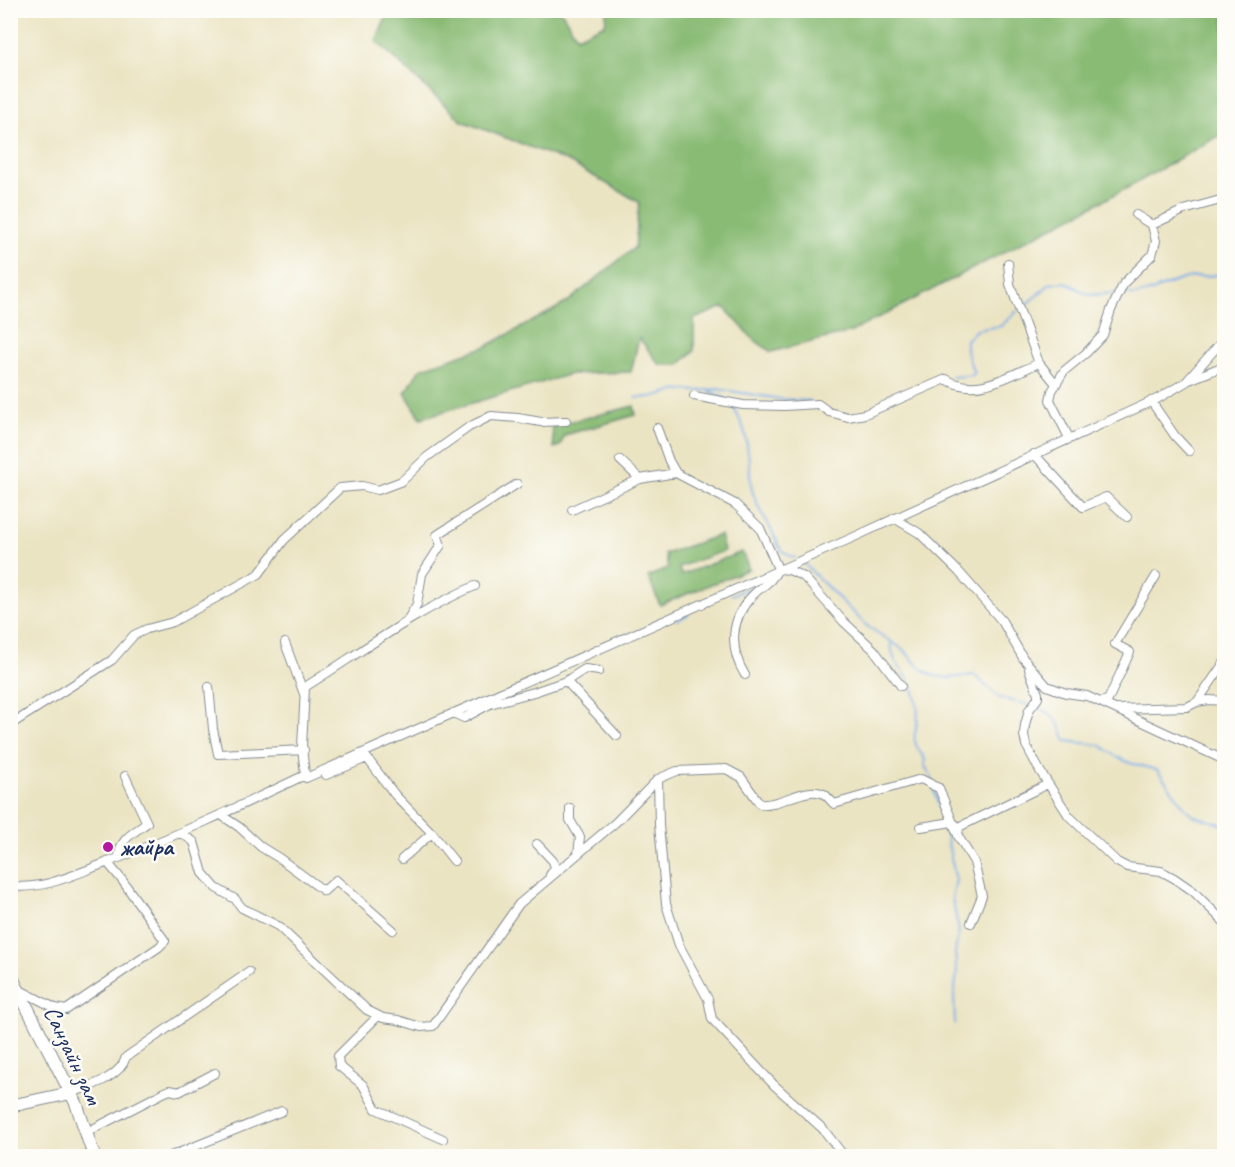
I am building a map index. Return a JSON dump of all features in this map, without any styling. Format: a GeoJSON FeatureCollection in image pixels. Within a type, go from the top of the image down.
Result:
{"type":"FeatureCollection","features":[{"type":"Feature","properties":{"kind":"main road","name":"Санзайн зам"},"geometry":{"type":"LineString","coordinates":[[10,974],[70,1093],[93,1156]]}},
{"type":"Feature","properties":{"kind":"main road"},"geometry":{"type":"LineString","coordinates":[[10,1106],[70,1093]]}},
{"type":"Feature","properties":{"kind":"street"},"geometry":{"type":"LineString","coordinates":[[1152,225],[1184,210],[1224,199]]}},
{"type":"Feature","properties":{"kind":"street"},"geometry":{"type":"LineString","coordinates":[[1069,438],[1050,400],[1052,391],[1064,371],[1103,335],[1111,310],[1124,283],[1152,255],[1156,241],[1152,225],[1136,214]]}},
{"type":"Feature","properties":{"kind":"street"},"geometry":{"type":"LineString","coordinates":[[1008,263],[1010,284],[1039,363],[1056,384]]}},
{"type":"Feature","properties":{"kind":"street"},"geometry":{"type":"LineString","coordinates":[[1186,382],[1224,339]]}},
{"type":"Feature","properties":{"kind":"street"},"geometry":{"type":"LineString","coordinates":[[694,396],[743,405],[818,404],[829,412],[848,417],[865,414],[946,379],[955,385],[975,388],[1039,363]]}},
{"type":"Feature","properties":{"kind":"street"},"geometry":{"type":"LineString","coordinates":[[10,886],[47,885],[182,833],[305,776],[894,518],[1224,366]]}},
{"type":"Feature","properties":{"kind":"street"},"geometry":{"type":"LineString","coordinates":[[1151,401],[1175,436],[1189,451]]}},
{"type":"Feature","properties":{"kind":"street"},"geometry":{"type":"LineString","coordinates":[[10,725],[112,660],[134,635],[173,622],[260,574],[284,540],[312,517],[340,488],[363,486],[378,490],[402,481],[427,457],[469,427],[491,416],[541,422],[566,421]]}},
{"type":"Feature","properties":{"kind":"street"},"geometry":{"type":"LineString","coordinates":[[657,428],[676,473],[735,504],[760,528],[778,569]]}},
{"type":"Feature","properties":{"kind":"street"},"geometry":{"type":"LineString","coordinates":[[1034,454],[1083,507],[1106,497],[1127,517]]}},
{"type":"Feature","properties":{"kind":"street"},"geometry":{"type":"LineString","coordinates":[[620,460],[640,479]]}},
{"type":"Feature","properties":{"kind":"street"},"geometry":{"type":"LineString","coordinates":[[572,510],[640,479],[676,473]]}},
{"type":"Feature","properties":{"kind":"street"},"geometry":{"type":"LineString","coordinates":[[403,624],[413,613],[417,604],[422,574],[441,545],[437,535],[517,484]]}},
{"type":"Feature","properties":{"kind":"street"},"geometry":{"type":"LineString","coordinates":[[894,518],[919,533],[959,572],[1002,621],[1032,676],[1038,694],[1027,717],[1024,735],[1026,745],[1069,816],[1117,862],[1127,867],[1161,871],[1174,878],[1193,891],[1224,922]]}},
{"type":"Feature","properties":{"kind":"street"},"geometry":{"type":"LineString","coordinates":[[745,675],[736,661],[733,645],[735,624],[744,606],[753,595],[772,581],[778,569]]}},
{"type":"Feature","properties":{"kind":"street"},"geometry":{"type":"LineString","coordinates":[[778,569],[789,570],[804,578],[843,621],[874,650],[901,686]]}},
{"type":"Feature","properties":{"kind":"street"},"geometry":{"type":"LineString","coordinates":[[1100,702],[1108,700],[1130,652],[1115,644],[1156,576]]}},
{"type":"Feature","properties":{"kind":"street"},"geometry":{"type":"LineString","coordinates":[[305,776],[302,747],[305,687],[403,624],[447,598],[475,586]]}},
{"type":"Feature","properties":{"kind":"street"},"geometry":{"type":"LineString","coordinates":[[285,643],[304,695]]}},
{"type":"Feature","properties":{"kind":"street"},"geometry":{"type":"LineString","coordinates":[[1023,658],[1047,686],[1066,693],[1088,696],[1224,760]]}},
{"type":"Feature","properties":{"kind":"street"},"geometry":{"type":"LineString","coordinates":[[1197,702],[1224,663]]}},
{"type":"Feature","properties":{"kind":"street"},"geometry":{"type":"LineString","coordinates":[[453,713],[464,718],[490,704],[566,681],[585,669],[599,671]]}},
{"type":"Feature","properties":{"kind":"street"},"geometry":{"type":"LineString","coordinates":[[566,681],[617,736]]}},
{"type":"Feature","properties":{"kind":"street"},"geometry":{"type":"LineString","coordinates":[[209,687],[218,754],[304,750]]}},
{"type":"Feature","properties":{"kind":"street"},"geometry":{"type":"LineString","coordinates":[[1114,709],[1187,707],[1209,700],[1224,701]]}},
{"type":"Feature","properties":{"kind":"street"},"geometry":{"type":"LineString","coordinates":[[305,776],[313,780],[368,758],[395,795],[432,833],[454,861]]}},
{"type":"Feature","properties":{"kind":"street"},"geometry":{"type":"LineString","coordinates":[[182,833],[194,842],[203,873],[216,888],[235,900],[242,908],[278,926],[367,1010],[378,1016],[421,1028],[433,1026],[519,904],[616,822],[658,779],[677,771],[726,769],[741,777],[760,804],[769,806],[811,792],[823,794],[834,804],[921,779],[939,788],[974,862],[982,896],[971,923]]}},
{"type":"Feature","properties":{"kind":"street"},"geometry":{"type":"LineString","coordinates":[[119,858],[119,848],[127,837],[147,823],[126,776]]}},
{"type":"Feature","properties":{"kind":"street"},"geometry":{"type":"LineString","coordinates":[[658,779],[659,825],[666,904],[679,945],[708,999],[712,1019],[774,1085],[823,1129],[844,1156]]}},
{"type":"Feature","properties":{"kind":"street"},"geometry":{"type":"LineString","coordinates":[[921,827],[956,828],[1048,784]]}},
{"type":"Feature","properties":{"kind":"street"},"geometry":{"type":"LineString","coordinates":[[570,808],[570,820],[580,837],[578,854]]}},
{"type":"Feature","properties":{"kind":"street"},"geometry":{"type":"LineString","coordinates":[[221,815],[239,827],[261,848],[279,858],[324,891],[336,880],[393,930]]}},
{"type":"Feature","properties":{"kind":"street"},"geometry":{"type":"LineString","coordinates":[[402,859],[432,833]]}},
{"type":"Feature","properties":{"kind":"street"},"geometry":{"type":"LineString","coordinates":[[537,844],[553,861],[555,868],[549,878]]}},
{"type":"Feature","properties":{"kind":"street"},"geometry":{"type":"LineString","coordinates":[[18,989],[55,1008],[66,1010],[165,941],[107,862]]}},
{"type":"Feature","properties":{"kind":"street"},"geometry":{"type":"LineString","coordinates":[[70,1093],[118,1071],[126,1057],[249,972]]}},
{"type":"Feature","properties":{"kind":"street"},"geometry":{"type":"LineString","coordinates":[[378,1016],[338,1056],[339,1066],[363,1085],[376,1109],[443,1139]]}},
{"type":"Feature","properties":{"kind":"street"},"geometry":{"type":"LineString","coordinates":[[85,1133],[165,1092],[170,1090],[179,1092],[215,1073]]}},
{"type":"Feature","properties":{"kind":"street"},"geometry":{"type":"LineString","coordinates":[[171,1156],[282,1111]]}},
{"type":"Feature","properties":{"kind":"green space"},"geometry":{"type":"Polygon","coordinates":[[[607,10],[1224,11],[1224,133],[1129,187],[851,332],[771,352],[753,339],[724,307],[694,319],[694,351],[679,365],[660,365],[639,338],[631,372],[571,374],[421,418],[405,393],[420,369],[487,346],[566,303],[635,247],[639,202],[569,162],[462,121],[376,41],[389,11],[561,11],[577,37],[605,24],[607,10]]]}},
{"type":"Feature","properties":{"kind":"green space"},"geometry":{"type":"Polygon","coordinates":[[[634,406],[636,415],[565,435],[560,446],[554,448],[552,426],[634,406]]]}},
{"type":"Feature","properties":{"kind":"green space"},"geometry":{"type":"Polygon","coordinates":[[[720,535],[724,551],[679,567],[681,575],[742,552],[749,569],[660,605],[648,577],[668,568],[665,554],[720,535]]]}},
{"type":"Feature","properties":{"kind":"waterway"},"geometry":{"type":"LineString","coordinates":[[1123,294],[1140,294],[1179,280],[1224,273]]}},
{"type":"Feature","properties":{"kind":"waterway"},"geometry":{"type":"LineString","coordinates":[[1022,308],[1050,284],[1065,282],[1089,295],[1118,293]]}},
{"type":"Feature","properties":{"kind":"waterway"},"geometry":{"type":"LineString","coordinates":[[951,377],[974,374],[966,350],[966,340],[976,330],[1001,326],[1017,311]]}},
{"type":"Feature","properties":{"kind":"waterway"},"geometry":{"type":"LineString","coordinates":[[698,391],[717,389],[781,399],[811,401]]}},
{"type":"Feature","properties":{"kind":"waterway"},"geometry":{"type":"LineString","coordinates":[[636,398],[679,390],[698,391]]}},
{"type":"Feature","properties":{"kind":"waterway"},"geometry":{"type":"LineString","coordinates":[[710,391],[726,399]]}},
{"type":"Feature","properties":{"kind":"waterway"},"geometry":{"type":"LineString","coordinates":[[732,405],[744,430],[752,491],[780,547],[795,558]]}},
{"type":"Feature","properties":{"kind":"waterway"},"geometry":{"type":"LineString","coordinates":[[803,563],[867,626],[904,650],[921,669],[934,676],[949,678],[974,675],[1000,698],[1029,705]]}},
{"type":"Feature","properties":{"kind":"waterway"},"geometry":{"type":"LineString","coordinates":[[732,595],[760,583]]}},
{"type":"Feature","properties":{"kind":"waterway"},"geometry":{"type":"LineString","coordinates":[[677,620],[689,614]]}},
{"type":"Feature","properties":{"kind":"waterway"},"geometry":{"type":"LineString","coordinates":[[891,644],[896,662],[907,676],[917,702],[916,743],[933,781]]}},
{"type":"Feature","properties":{"kind":"waterway"},"geometry":{"type":"LineString","coordinates":[[1038,701],[1040,709],[1057,721],[1066,741],[1100,745],[1130,763],[1157,770],[1186,809],[1194,816],[1224,825]]}},
{"type":"Feature","properties":{"kind":"waterway"},"geometry":{"type":"LineString","coordinates":[[934,790],[943,822]]}},
{"type":"Feature","properties":{"kind":"waterway"},"geometry":{"type":"LineString","coordinates":[[944,826],[956,880],[952,898],[959,931],[955,953],[957,974],[954,994],[955,1024]]}},
{"type":"Feature","properties":{"kind":"place","name":"жайра"},"geometry":{"type":"Point","coordinates":[108,847]}}]}
